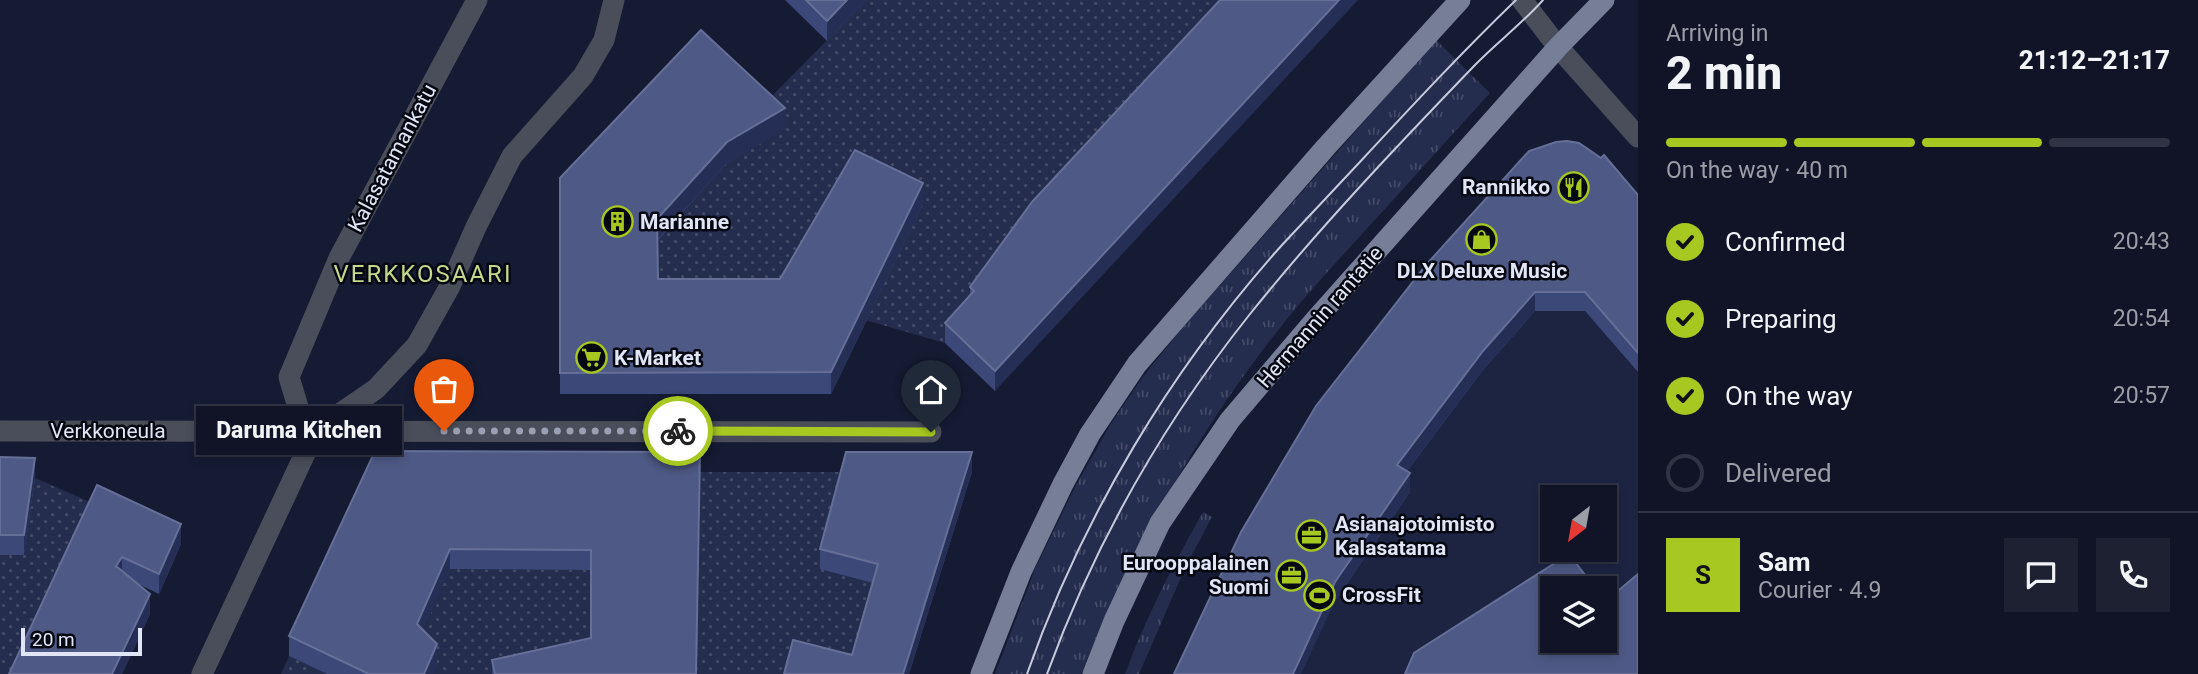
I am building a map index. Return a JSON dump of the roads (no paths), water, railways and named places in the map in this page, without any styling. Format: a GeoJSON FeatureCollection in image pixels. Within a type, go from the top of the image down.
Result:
{"type":"FeatureCollection","features":[{"type":"Feature","properties":{"kind":"main road"},"geometry":{"type":"LineString","coordinates":[[981,674],[1021,572],[1063,484],[1090,434],[1137,364],[1326,147],[1460,0]]}},
{"type":"Feature","properties":{"kind":"main road","name":"Hermannin rantatie"},"geometry":{"type":"LineString","coordinates":[[1093,674],[1114,621],[1160,523],[1230,421],[1316,319],[1558,47],[1604,0]]}},
{"type":"Feature","properties":{"kind":"street","name":"Kalasatamankatu"},"geometry":{"type":"LineString","coordinates":[[316,430],[301,417],[289,377],[338,258],[477,0]]}},
{"type":"Feature","properties":{"kind":"street"},"geometry":{"type":"LineString","coordinates":[[202,674],[316,430],[376,388],[417,345],[450,286],[476,227],[513,156],[583,76],[604,40],[614,0]]}},
{"type":"Feature","properties":{"kind":"street"},"geometry":{"type":"LineString","coordinates":[[1522,0],[1558,47],[1638,137]]}},
{"type":"Feature","properties":{"kind":"street","name":"Verkkoneula"},"geometry":{"type":"LineString","coordinates":[[0,431],[931,432]]}},
{"type":"Feature","properties":{"kind":"tram line"},"geometry":{"type":"LineString","coordinates":[[1027,674],[1074,558],[1103,502],[1167,394],[1203,342],[1282,245],[1516,0]]}},
{"type":"Feature","properties":{"kind":"tram line"},"geometry":{"type":"LineString","coordinates":[[1047,674],[1086,579],[1109,532],[1160,441],[1219,355],[1276,282],[1359,188],[1474,66],[1543,0]]}},
{"type":"Feature","properties":{"kind":"place","name":"Rannikko"},"geometry":{"type":"Point","coordinates":[1573,187]}},
{"type":"Feature","properties":{"kind":"place","name":"Marianne"},"geometry":{"type":"Point","coordinates":[617,222]}},
{"type":"Feature","properties":{"kind":"place","name":"DLX Deluxe Music"},"geometry":{"type":"Point","coordinates":[1482,239]}},
{"type":"Feature","properties":{"kind":"place","name":"K-Market"},"geometry":{"type":"Point","coordinates":[591,358]}},
{"type":"Feature","properties":{"kind":"place","name":"Daruma Kitchen"},"geometry":{"type":"Point","coordinates":[444,431]}},
{"type":"Feature","properties":{"kind":"place","name":"Asianajotoimisto Kalasatama"},"geometry":{"type":"Point","coordinates":[1312,536]}},
{"type":"Feature","properties":{"kind":"place","name":"Eurooppalainen Suomi"},"geometry":{"type":"Point","coordinates":[1292,575]}},
{"type":"Feature","properties":{"kind":"place","name":"CrossFit"},"geometry":{"type":"Point","coordinates":[1319,595]}},
{"type":"Feature","properties":{"kind":"district","name":"VERKKOSAARI"},"geometry":{"type":"Point","coordinates":[423,274]}}]}
